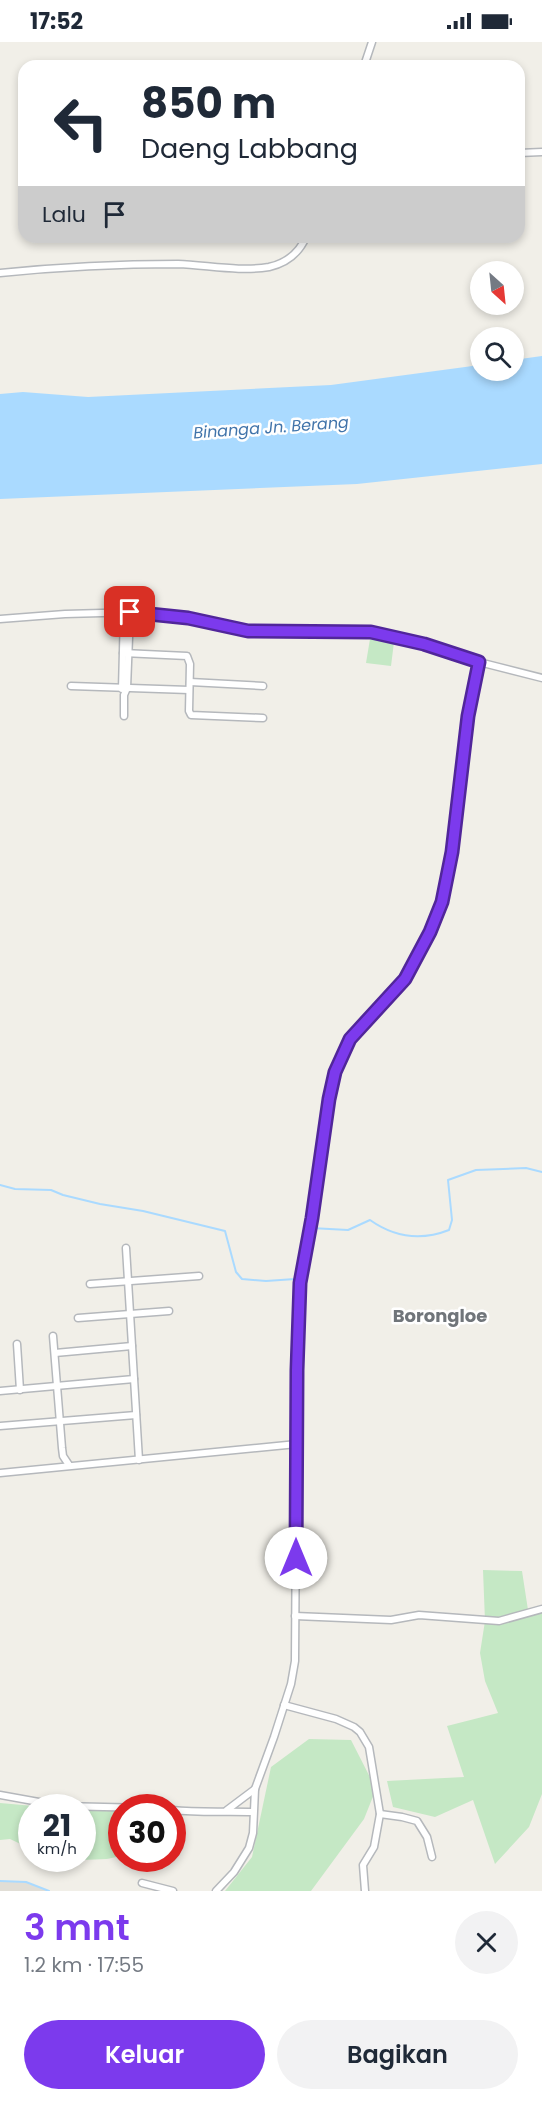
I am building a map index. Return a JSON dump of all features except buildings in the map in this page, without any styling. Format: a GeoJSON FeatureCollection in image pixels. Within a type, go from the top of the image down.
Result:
{"type":"FeatureCollection","features":[{"type":"Feature","properties":{"kind":"street"},"geometry":{"type":"LineString","coordinates":[[366,60],[372,42]]}},
{"type":"Feature","properties":{"kind":"street"},"geometry":{"type":"LineString","coordinates":[[525,153],[542,152]]}},
{"type":"Feature","properties":{"kind":"street"},"geometry":{"type":"LineString","coordinates":[[0,273],[127,264],[268,267],[291,258],[304,243]]}},
{"type":"Feature","properties":{"kind":"street"},"geometry":{"type":"LineString","coordinates":[[124,716],[127,612]]}},
{"type":"Feature","properties":{"kind":"street"},"geometry":{"type":"LineString","coordinates":[[0,619],[75,613],[127,612],[188,618],[248,631],[371,632],[430,646],[479,662],[542,678]]}},
{"type":"Feature","properties":{"kind":"street"},"geometry":{"type":"LineString","coordinates":[[126,653],[187,656],[190,664],[189,711],[191,715],[263,718]]}},
{"type":"Feature","properties":{"kind":"street"},"geometry":{"type":"LineString","coordinates":[[216,1891],[234,1872],[249,1848],[253,1833],[255,1789],[284,1705],[295,1661],[300,1283],[333,1079],[353,1035],[405,979],[430,932],[442,902],[452,852],[468,716],[479,662]]}},
{"type":"Feature","properties":{"kind":"street"},"geometry":{"type":"LineString","coordinates":[[190,682],[263,686]]}},
{"type":"Feature","properties":{"kind":"street"},"geometry":{"type":"LineString","coordinates":[[70,686],[189,690]]}},
{"type":"Feature","properties":{"kind":"street"},"geometry":{"type":"LineString","coordinates":[[126,1248],[139,1460]]}},
{"type":"Feature","properties":{"kind":"street"},"geometry":{"type":"LineString","coordinates":[[90,1284],[199,1276]]}},
{"type":"Feature","properties":{"kind":"street"},"geometry":{"type":"LineString","coordinates":[[78,1318],[169,1311]]}},
{"type":"Feature","properties":{"kind":"street"},"geometry":{"type":"LineString","coordinates":[[53,1336],[63,1456],[69,1465]]}},
{"type":"Feature","properties":{"kind":"street"},"geometry":{"type":"LineString","coordinates":[[17,1344],[20,1390]]}},
{"type":"Feature","properties":{"kind":"street"},"geometry":{"type":"LineString","coordinates":[[55,1353],[132,1346]]}},
{"type":"Feature","properties":{"kind":"street"},"geometry":{"type":"LineString","coordinates":[[0,1391],[134,1379]]}},
{"type":"Feature","properties":{"kind":"street"},"geometry":{"type":"LineString","coordinates":[[0,1426],[136,1415]]}},
{"type":"Feature","properties":{"kind":"street"},"geometry":{"type":"LineString","coordinates":[[0,1473],[297,1444]]}},
{"type":"Feature","properties":{"kind":"street"},"geometry":{"type":"LineString","coordinates":[[296,1616],[391,1620],[419,1616],[499,1621],[542,1609]]}},
{"type":"Feature","properties":{"kind":"street"},"geometry":{"type":"LineString","coordinates":[[284,1705],[345,1723],[360,1732],[369,1747],[380,1814],[374,1847],[363,1862],[365,1891]]}},
{"type":"Feature","properties":{"kind":"street"},"geometry":{"type":"LineString","coordinates":[[226,1811],[255,1789]]}},
{"type":"Feature","properties":{"kind":"street"},"geometry":{"type":"LineString","coordinates":[[0,1795],[61,1806],[108,1807]]}},
{"type":"Feature","properties":{"kind":"street"},"geometry":{"type":"LineString","coordinates":[[186,1811],[253,1812]]}},
{"type":"Feature","properties":{"kind":"street"},"geometry":{"type":"LineString","coordinates":[[380,1814],[417,1821],[427,1837],[432,1857]]}},
{"type":"Feature","properties":{"kind":"street"},"geometry":{"type":"LineString","coordinates":[[142,1883],[173,1891]]}},
{"type":"Feature","properties":{"kind":"shaded area"},"geometry":{"type":"Polygon","coordinates":[[[0,1881],[26,1882],[49,1891],[0,1891],[0,1881]]]}},
{"type":"Feature","properties":{"kind":"green space"},"geometry":{"type":"Polygon","coordinates":[[[370,639],[394,642],[391,666],[366,663],[370,639]]]}},
{"type":"Feature","properties":{"kind":"green space"},"geometry":{"type":"Polygon","coordinates":[[[483,1570],[522,1571],[528,1610],[542,1610],[542,1794],[529,1827],[495,1864],[473,1800],[435,1817],[393,1807],[387,1781],[464,1777],[447,1726],[498,1713],[485,1681],[480,1653],[485,1621],[483,1570]]]}},
{"type":"Feature","properties":{"kind":"green space"},"geometry":{"type":"Polygon","coordinates":[[[309,1739],[351,1740],[376,1789],[364,1819],[311,1891],[225,1891],[252,1857],[271,1767],[309,1739]]]}},
{"type":"Feature","properties":{"kind":"green space"},"geometry":{"type":"Polygon","coordinates":[[[0,1803],[18,1805],[18,1843],[10,1839],[0,1840],[0,1803]]]}},
{"type":"Feature","properties":{"kind":"green space"},"geometry":{"type":"Polygon","coordinates":[[[108,1808],[108,1859],[96,1859],[96,1809],[108,1808]]]}},
{"type":"Feature","properties":{"kind":"water","name":"Binanga Jn. Berang"},"geometry":{"type":"Polygon","coordinates":[[[542,356],[542,464],[357,484],[0,499],[0,394],[23,392],[88,397],[331,385],[470,366],[470,381],[524,381],[524,358],[542,356]]]}},
{"type":"Feature","properties":{"kind":"waterway"},"geometry":{"type":"LineString","coordinates":[[311,1228],[348,1230],[370,1220],[379,1226],[408,1236],[439,1233],[449,1230],[452,1220],[448,1180],[476,1170],[526,1168],[542,1172]]}},
{"type":"Feature","properties":{"kind":"waterway"},"geometry":{"type":"LineString","coordinates":[[0,1185],[15,1189],[51,1190],[100,1204],[143,1211],[225,1231],[236,1272],[242,1279],[266,1281],[295,1279],[304,1247]]}},
{"type":"Feature","properties":{"kind":"waterway"},"geometry":{"type":"LineString","coordinates":[[0,1881],[26,1882],[49,1891]]}},
{"type":"Feature","properties":{"kind":"district","name":"Borongloe"},"geometry":{"type":"Point","coordinates":[440,1316]}},
{"type":"Feature","properties":{"kind":"route"},"geometry":{"type":"LineString","coordinates":[[130,612],[188,618],[248,631],[371,632],[424,644],[479,662],[462,756],[452,852],[446,887],[438,914],[405,979],[350,1039],[333,1079],[300,1283],[296,1558]]}}]}
